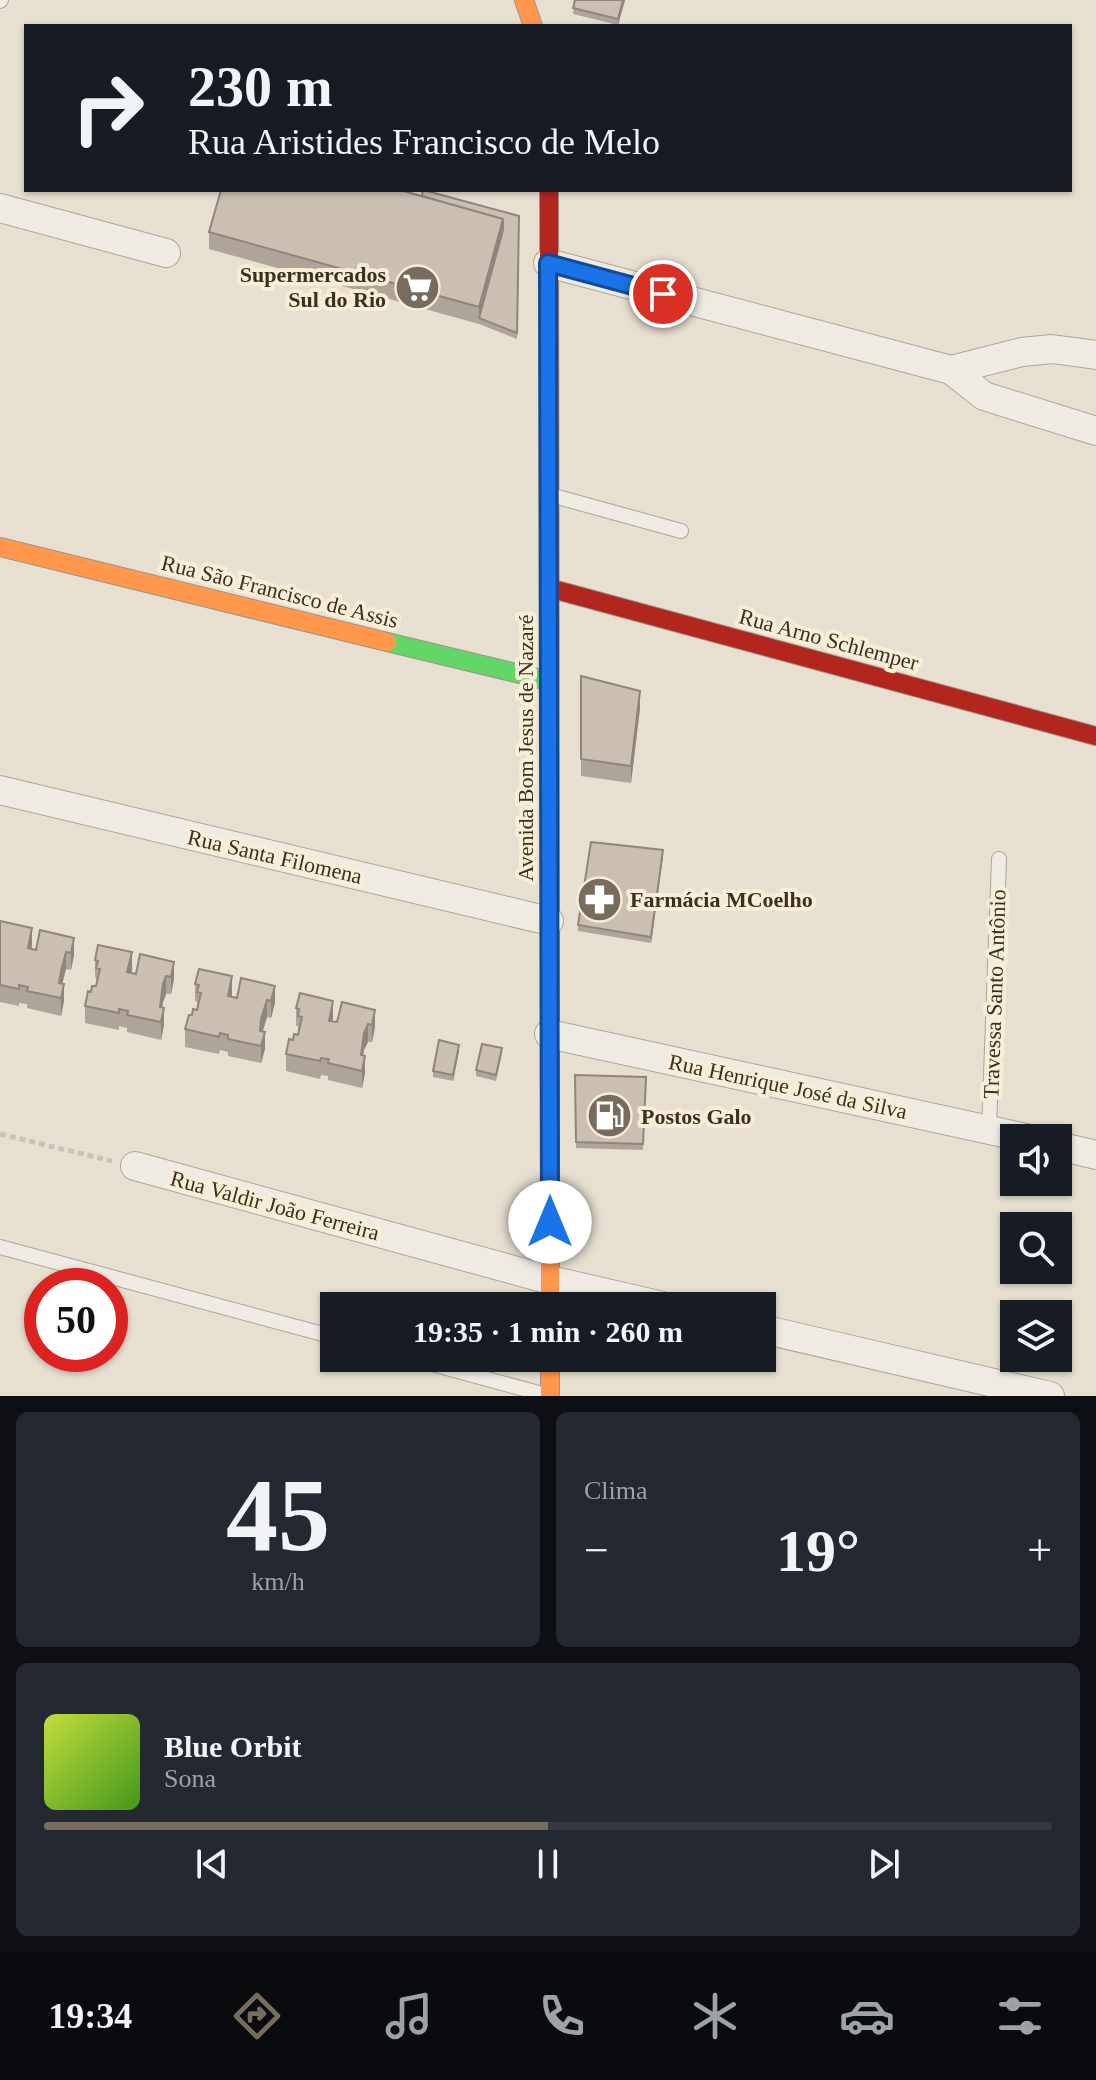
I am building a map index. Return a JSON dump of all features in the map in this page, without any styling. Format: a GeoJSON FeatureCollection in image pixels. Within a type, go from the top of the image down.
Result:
{"type":"FeatureCollection","features":[{"type":"Feature","properties":{"kind":"main road"},"geometry":{"type":"LineString","coordinates":[[524,0],[532,24]]}},
{"type":"Feature","properties":{"kind":"main road","name":"Avenida Bom Jesus de Nazaré"},"geometry":{"type":"LineString","coordinates":[[549,192],[550,1292]]}},
{"type":"Feature","properties":{"kind":"main road","name":"Rua São Francisco de Assis"},"geometry":{"type":"LineString","coordinates":[[0,547],[549,681]]}},
{"type":"Feature","properties":{"kind":"main road","name":"Rua Arno Schlemper"},"geometry":{"type":"LineString","coordinates":[[549,588],[1096,736]]}},
{"type":"Feature","properties":{"kind":"main road"},"geometry":{"type":"LineString","coordinates":[[550,1372],[550,1396]]}},
{"type":"Feature","properties":{"kind":"street"},"geometry":{"type":"LineString","coordinates":[[0,208],[166,253]]}},
{"type":"Feature","properties":{"kind":"street"},"geometry":{"type":"LineString","coordinates":[[548,263],[951,370],[984,396],[1096,431]]}},
{"type":"Feature","properties":{"kind":"street"},"geometry":{"type":"LineString","coordinates":[[951,370],[1022,352],[1052,349],[1096,355]]}},
{"type":"Feature","properties":{"kind":"street","name":"Rua Santa Filomena"},"geometry":{"type":"LineString","coordinates":[[0,790],[549,921]]}},
{"type":"Feature","properties":{"kind":"street","name":"Rua Henrique José da Silva"},"geometry":{"type":"LineString","coordinates":[[549,1034],[1000,1132]]}},
{"type":"Feature","properties":{"kind":"street"},"geometry":{"type":"LineString","coordinates":[[1072,1149],[1096,1155]]}},
{"type":"Feature","properties":{"kind":"street","name":"Rua Valdir João Ferreira"},"geometry":{"type":"LineString","coordinates":[[135,1166],[547,1292]]}},
{"type":"Feature","properties":{"kind":"street"},"geometry":{"type":"LineString","coordinates":[[776,1332],[1050,1396]]}},
{"type":"Feature","properties":{"kind":"lane"},"geometry":{"type":"LineString","coordinates":[[548,495],[681,531]]}},
{"type":"Feature","properties":{"kind":"lane","name":"Travessa Santo Antônio"},"geometry":{"type":"LineString","coordinates":[[989,1129],[999,859]]}},
{"type":"Feature","properties":{"kind":"lane"},"geometry":{"type":"LineString","coordinates":[[0,1247],[320,1333]]}},
{"type":"Feature","properties":{"kind":"lane"},"geometry":{"type":"LineString","coordinates":[[462,1372],[550,1396]]}},
{"type":"Feature","properties":{"kind":"path"},"geometry":{"type":"LineString","coordinates":[[0,1134],[135,1166]]}},
{"type":"Feature","properties":{"kind":"building"},"geometry":{"type":"Polygon","coordinates":[[[575,0],[623,0],[618,19],[573,8],[575,0]]]}},
{"type":"Feature","properties":{"kind":"building","name":"Supermercados Sul do Rio"},"geometry":{"type":"Polygon","coordinates":[[[220,192],[407,192],[503,219],[479,307],[209,232],[220,192]]]}},
{"type":"Feature","properties":{"kind":"building"},"geometry":{"type":"Polygon","coordinates":[[[423,192],[430,192],[519,216],[517,333],[479,318],[503,230],[503,219],[422,196],[423,192]]]}},
{"type":"Feature","properties":{"kind":"building"},"geometry":{"type":"Polygon","coordinates":[[[581,676],[640,691],[631,766],[581,759],[581,676]]]}},
{"type":"Feature","properties":{"kind":"building"},"geometry":{"type":"Polygon","coordinates":[[[591,842],[663,850],[651,937],[578,925],[591,842]]]}},
{"type":"Feature","properties":{"kind":"building"},"geometry":{"type":"Polygon","coordinates":[[[0,921],[32,928],[28,948],[36,950],[40,930],[74,938],[71,953],[66,952],[61,971],[59,983],[64,984],[61,998],[27,991],[28,987],[19,985],[19,989],[0,985],[0,921]]]}},
{"type":"Feature","properties":{"kind":"building"},"geometry":{"type":"Polygon","coordinates":[[[98,945],[132,952],[127,972],[136,974],[140,954],[174,962],[171,977],[166,976],[163,984],[161,1022],[127,1015],[128,1011],[119,1009],[119,1013],[85,1006],[88,991],[91,992],[92,986],[96,986],[100,969],[96,968],[98,961],[95,960],[98,945]]]}},
{"type":"Feature","properties":{"kind":"building"},"geometry":{"type":"Polygon","coordinates":[[[199,969],[232,976],[228,996],[237,998],[241,978],[275,986],[261,1019],[260,1031],[265,1032],[261,1046],[228,1039],[228,1035],[220,1033],[219,1037],[185,1029],[189,1015],[192,1015],[193,1009],[197,1010],[201,993],[197,992],[199,985],[195,984],[199,969]]]}},
{"type":"Feature","properties":{"kind":"building"},"geometry":{"type":"Polygon","coordinates":[[[300,993],[333,1001],[329,1021],[337,1022],[342,1002],[375,1010],[372,1025],[368,1024],[364,1033],[362,1071],[328,1063],[329,1059],[321,1058],[320,1061],[286,1054],[289,1039],[293,1040],[294,1034],[298,1035],[302,1017],[298,1016],[299,1009],[296,1008],[300,993]]]}},
{"type":"Feature","properties":{"kind":"building"},"geometry":{"type":"Polygon","coordinates":[[[439,1040],[459,1045],[453,1075],[433,1071],[439,1040]]]}},
{"type":"Feature","properties":{"kind":"building"},"geometry":{"type":"Polygon","coordinates":[[[482,1044],[502,1048],[496,1075],[476,1070],[482,1044]]]}},
{"type":"Feature","properties":{"kind":"building","name":"Postos Galo"},"geometry":{"type":"Polygon","coordinates":[[[575,1075],[646,1077],[643,1144],[576,1142],[575,1075]]]}},
{"type":"Feature","properties":{"kind":"traffic: fast"},"geometry":{"type":"LineString","coordinates":[[387,642],[549,681]]}},
{"type":"Feature","properties":{"kind":"traffic: slow"},"geometry":{"type":"LineString","coordinates":[[524,0],[532,24]]}},
{"type":"Feature","properties":{"kind":"traffic: slow"},"geometry":{"type":"LineString","coordinates":[[0,547],[387,642]]}},
{"type":"Feature","properties":{"kind":"traffic: slow"},"geometry":{"type":"LineString","coordinates":[[550,812],[550,1292]]}},
{"type":"Feature","properties":{"kind":"traffic: slow"},"geometry":{"type":"LineString","coordinates":[[550,1372],[550,1396]]}},
{"type":"Feature","properties":{"kind":"traffic: jam"},"geometry":{"type":"LineString","coordinates":[[549,192],[550,812]]}},
{"type":"Feature","properties":{"kind":"traffic: jam"},"geometry":{"type":"LineString","coordinates":[[549,588],[1096,736]]}},
{"type":"Feature","properties":{"kind":"place","name":"Supermercados Sul do Rio"},"geometry":{"type":"Point","coordinates":[417,287]}},
{"type":"Feature","properties":{"kind":"place","name":"Farmácia MCoelho"},"geometry":{"type":"Point","coordinates":[599,899]}},
{"type":"Feature","properties":{"kind":"place","name":"Postos Galo"},"geometry":{"type":"Point","coordinates":[610,1116]}},
{"type":"Feature","properties":{"kind":"route"},"geometry":{"type":"LineString","coordinates":[[550,1222],[548,263],[663,294]]}}]}
